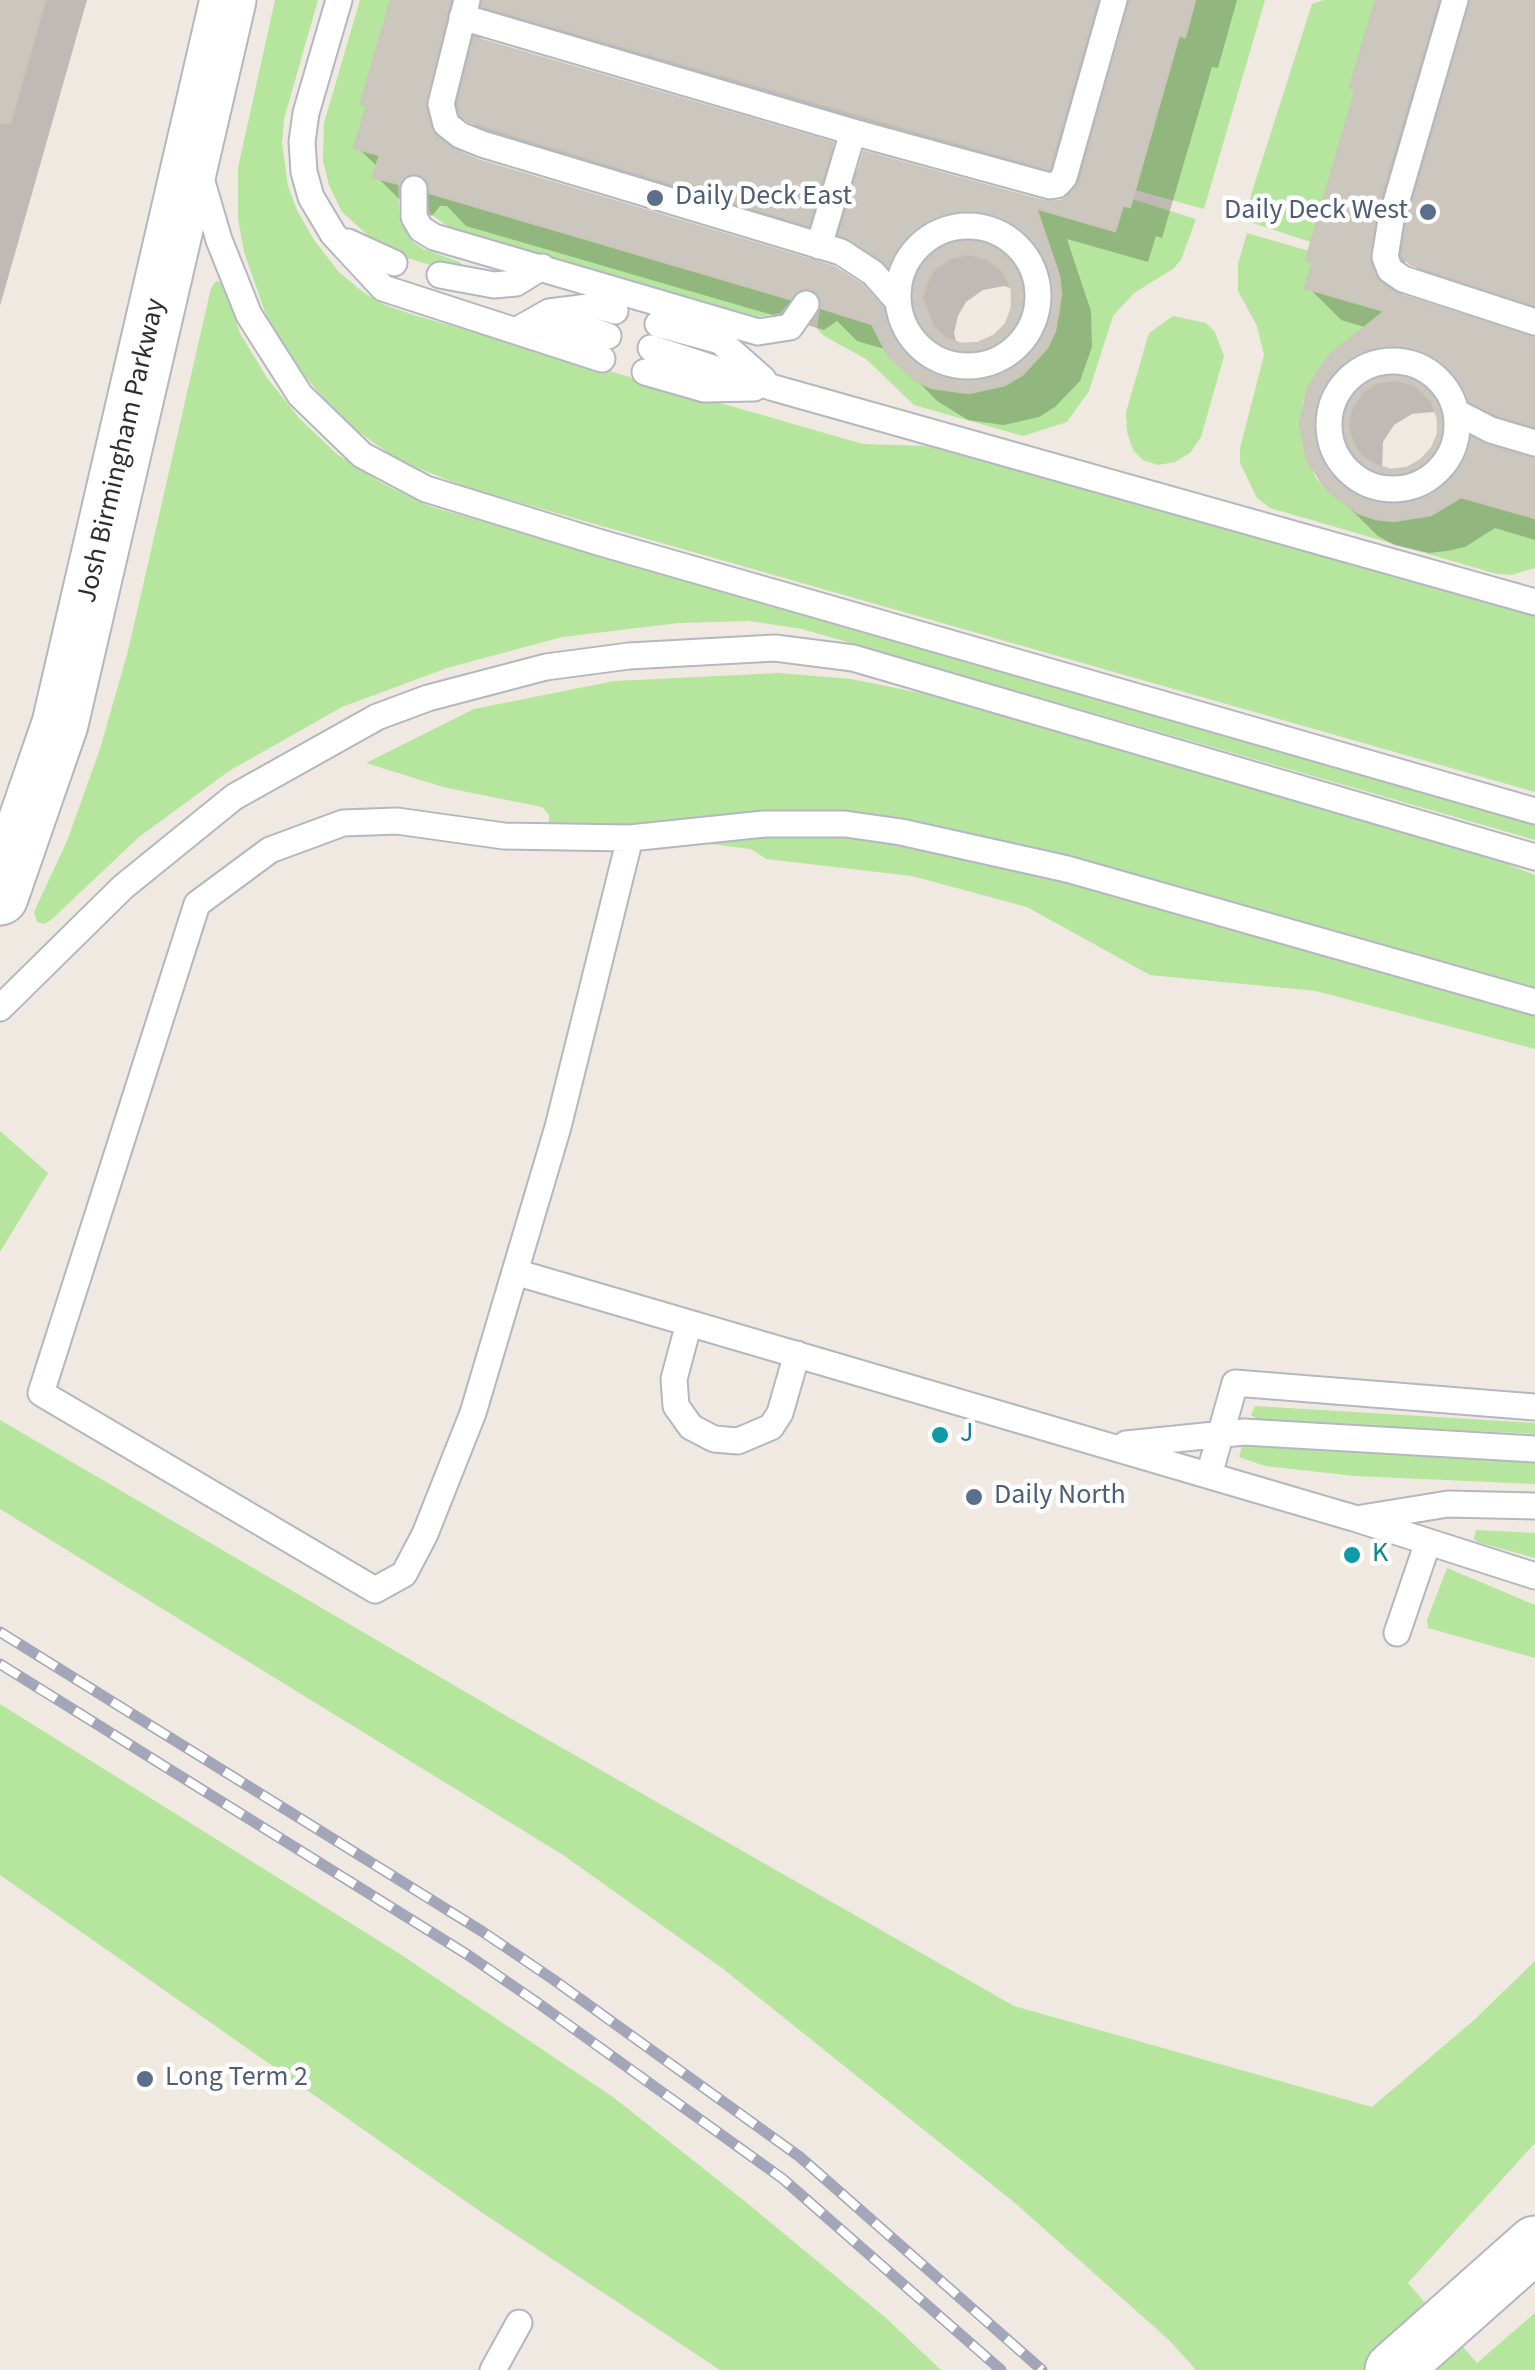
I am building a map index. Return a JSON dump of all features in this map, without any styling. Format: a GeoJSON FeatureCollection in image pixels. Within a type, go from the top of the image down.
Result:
{"type":"FeatureCollection","features":[{"type":"Feature","properties":{"kind":"main road","name":"Josh Birmingham Parkway"},"geometry":{"type":"LineString","coordinates":[[0,897],[60,724],[228,0]]}},
{"type":"Feature","properties":{"kind":"main road"},"geometry":{"type":"LineString","coordinates":[[1393,2370],[1535,2244]]}},
{"type":"Feature","properties":{"kind":"lane"},"geometry":{"type":"LineString","coordinates":[[338,0],[306,113],[302,142],[311,197],[333,234],[383,288],[411,300],[518,330],[559,347],[608,335],[597,306],[549,312],[518,330]]}},
{"type":"Feature","properties":{"kind":"lane"},"geometry":{"type":"LineString","coordinates":[[897,300],[900,276],[910,255],[928,238],[949,228],[974,226],[1007,239],[1031,265],[1037,286],[1037,309],[1015,348],[996,360],[974,366],[952,364],[931,355],[914,341],[902,322],[897,300],[853,257],[460,135],[446,124],[441,104],[465,9],[853,132],[1035,184],[1057,185],[1064,177],[1114,0]]}},
{"type":"Feature","properties":{"kind":"lane"},"geometry":{"type":"LineString","coordinates":[[1455,0],[1391,220],[1385,257],[1390,270],[1403,280],[1535,322]]}},
{"type":"Feature","properties":{"kind":"lane"},"geometry":{"type":"LineString","coordinates":[[819,246],[853,132]]}},
{"type":"Feature","properties":{"kind":"lane"},"geometry":{"type":"LineString","coordinates":[[193,151],[219,240],[249,315],[300,394],[362,455],[426,489],[1535,811]]}},
{"type":"Feature","properties":{"kind":"lane"},"geometry":{"type":"LineString","coordinates":[[414,188],[414,217],[422,229],[434,236],[758,332],[790,327],[806,304]]}},
{"type":"Feature","properties":{"kind":"lane"},"geometry":{"type":"LineString","coordinates":[[333,234],[394,263]]}},
{"type":"Feature","properties":{"kind":"lane"},"geometry":{"type":"LineString","coordinates":[[440,275],[494,285],[516,283],[542,268]]}},
{"type":"Feature","properties":{"kind":"lane"},"geometry":{"type":"LineString","coordinates":[[774,388],[720,341],[651,348],[704,388],[774,388],[1535,602]]}},
{"type":"Feature","properties":{"kind":"lane"},"geometry":{"type":"LineString","coordinates":[[1456,412],[1457,435],[1444,464],[1433,476],[1404,489],[1372,486],[1353,476],[1338,460],[1330,441],[1328,419],[1334,398],[1346,380],[1363,367],[1384,361],[1406,362],[1426,370],[1443,384],[1456,412],[1491,430],[1535,441]]}},
{"type":"Feature","properties":{"kind":"lane"},"geometry":{"type":"LineString","coordinates":[[1498,592],[1535,584]]}},
{"type":"Feature","properties":{"kind":"lane"},"geometry":{"type":"LineString","coordinates":[[0,1008],[124,888],[234,798],[377,717],[428,698],[546,668],[629,656],[774,648],[852,658],[1535,857]]}},
{"type":"Feature","properties":{"kind":"lane"},"geometry":{"type":"LineString","coordinates":[[630,838],[558,1128],[473,1413],[426,1534],[404,1574],[376,1590],[41,1393],[197,904],[270,850],[343,823],[397,821],[504,836],[630,838],[764,824],[846,824],[901,832],[1066,869],[1535,1002]]}},
{"type":"Feature","properties":{"kind":"lane"},"geometry":{"type":"LineString","coordinates":[[516,1272],[1357,1519],[1535,1576]]}},
{"type":"Feature","properties":{"kind":"lane"},"geometry":{"type":"LineString","coordinates":[[689,1323],[674,1379],[676,1406],[692,1426],[714,1438],[738,1441],[770,1428],[780,1414],[797,1354]]}},
{"type":"Feature","properties":{"kind":"lane"},"geometry":{"type":"LineString","coordinates":[[1209,1475],[1235,1383],[1535,1406]]}},
{"type":"Feature","properties":{"kind":"lane"},"geometry":{"type":"LineString","coordinates":[[1111,1446],[1244,1432],[1535,1449]]}},
{"type":"Feature","properties":{"kind":"lane"},"geometry":{"type":"LineString","coordinates":[[1357,1519],[1448,1504],[1535,1506]]}},
{"type":"Feature","properties":{"kind":"lane"},"geometry":{"type":"LineString","coordinates":[[1397,1633],[1428,1542]]}},
{"type":"Feature","properties":{"kind":"lane"},"geometry":{"type":"LineString","coordinates":[[493,2370],[519,2322]]}},
{"type":"Feature","properties":{"kind":"green space"},"geometry":{"type":"Polygon","coordinates":[[[275,0],[318,0],[284,119],[282,143],[288,186],[314,240],[339,272],[363,292],[414,315],[863,444],[927,446],[1535,615],[1535,792],[465,487],[398,460],[359,432],[294,363],[267,318],[244,252],[238,219],[238,168],[275,0]]]}},
{"type":"Feature","properties":{"kind":"green space"},"geometry":{"type":"Polygon","coordinates":[[[360,0],[391,0],[361,102],[367,105],[354,147],[380,155],[374,176],[398,184],[399,216],[413,242],[460,262],[463,270],[450,271],[380,246],[342,212],[329,185],[323,161],[324,123],[360,0]]]}},
{"type":"Feature","properties":{"kind":"green space"},"geometry":{"type":"Polygon","coordinates":[[[1195,0],[1265,0],[1204,209],[1135,190],[1179,35],[1185,36],[1195,0]]]}},
{"type":"Feature","properties":{"kind":"green space"},"geometry":{"type":"Polygon","coordinates":[[[1324,0],[1377,0],[1351,87],[1356,89],[1311,242],[1243,220],[1312,4],[1324,0]]]}},
{"type":"Feature","properties":{"kind":"green space"},"geometry":{"type":"Polygon","coordinates":[[[428,193],[792,300],[780,313],[758,317],[451,229],[431,214],[428,193]]]}},
{"type":"Feature","properties":{"kind":"green space"},"geometry":{"type":"Polygon","coordinates":[[[1025,197],[1078,205],[1115,231],[1123,205],[1130,207],[1132,199],[1196,219],[1181,260],[1134,293],[1113,316],[1089,391],[1067,422],[1023,436],[914,405],[866,359],[817,329],[820,308],[871,321],[878,339],[901,369],[915,380],[951,392],[988,390],[1022,375],[1047,348],[1060,313],[1061,294],[1059,276],[1025,197]]]}},
{"type":"Feature","properties":{"kind":"green space"},"geometry":{"type":"Polygon","coordinates":[[[1247,233],[1309,251],[1313,263],[1305,287],[1400,307],[1329,356],[1308,387],[1302,405],[1302,442],[1315,477],[1358,513],[1376,519],[1394,521],[1431,515],[1463,495],[1535,518],[1535,568],[1511,575],[1497,574],[1270,508],[1257,498],[1240,463],[1240,448],[1264,355],[1257,326],[1238,291],[1238,264],[1247,233]]]}},
{"type":"Feature","properties":{"kind":"green space"},"geometry":{"type":"Polygon","coordinates":[[[216,281],[223,283],[240,333],[267,378],[300,419],[338,455],[429,506],[1535,821],[1535,840],[802,629],[749,621],[679,623],[562,637],[447,668],[342,707],[229,771],[139,837],[51,920],[37,922],[34,912],[67,841],[100,749],[128,651],[211,288],[216,281]]]}},
{"type":"Feature","properties":{"kind":"green space"},"geometry":{"type":"Polygon","coordinates":[[[1173,316],[1206,323],[1215,332],[1224,356],[1201,437],[1190,453],[1175,462],[1158,465],[1143,460],[1133,450],[1126,412],[1149,333],[1173,316]]]}},
{"type":"Feature","properties":{"kind":"green space"},"geometry":{"type":"Polygon","coordinates":[[[779,673],[851,679],[936,696],[1499,861],[1535,875],[1535,1049],[1316,991],[1150,975],[1027,907],[912,876],[766,859],[751,849],[549,824],[549,815],[542,807],[443,787],[366,763],[474,709],[614,681],[779,673]]]}},
{"type":"Feature","properties":{"kind":"green space"},"geometry":{"type":"Polygon","coordinates":[[[0,1131],[48,1173],[0,1252],[0,1131]]]}},
{"type":"Feature","properties":{"kind":"green space"},"geometry":{"type":"Polygon","coordinates":[[[1255,1406],[1535,1423],[1535,1434],[1259,1420],[1251,1415],[1255,1406]]]}},
{"type":"Feature","properties":{"kind":"green space"},"geometry":{"type":"Polygon","coordinates":[[[0,1420],[1014,2006],[1372,2107],[1474,2020],[1535,1961],[1535,2143],[1408,2283],[1477,2363],[1535,2313],[1535,2370],[1196,2370],[1169,2340],[1015,2203],[722,1968],[563,1855],[0,1509],[0,1420]]]}},
{"type":"Feature","properties":{"kind":"green space"},"geometry":{"type":"Polygon","coordinates":[[[1242,1447],[1535,1462],[1535,1484],[1355,1476],[1265,1466],[1239,1457],[1242,1447]]]}},
{"type":"Feature","properties":{"kind":"green space"},"geometry":{"type":"Polygon","coordinates":[[[1476,1530],[1535,1533],[1535,1558],[1477,1542],[1476,1530]]]}},
{"type":"Feature","properties":{"kind":"green space"},"geometry":{"type":"Polygon","coordinates":[[[1447,1568],[1535,1605],[1535,1658],[1428,1628],[1427,1620],[1447,1568]]]}},
{"type":"Feature","properties":{"kind":"green space"},"geometry":{"type":"Polygon","coordinates":[[[0,1704],[400,1954],[613,2097],[886,2318],[941,2370],[720,2370],[478,2210],[0,1875],[0,1704]]]}},
{"type":"Feature","properties":{"kind":"building"},"geometry":{"type":"Polygon","coordinates":[[[0,0],[45,0],[10,123],[0,122],[0,0]]]}},
{"type":"Feature","properties":{"kind":"building"},"geometry":{"type":"Polygon","coordinates":[[[391,0],[450,0],[425,107],[431,129],[450,148],[477,160],[834,267],[862,285],[886,311],[899,316],[912,306],[909,289],[882,260],[839,235],[864,152],[1046,202],[1061,201],[1080,181],[1130,0],[1195,0],[1185,37],[1179,35],[1130,207],[1123,205],[1115,231],[1036,208],[1059,276],[1061,294],[1055,331],[1047,348],[1022,375],[1005,385],[969,393],[932,388],[915,380],[888,355],[872,324],[821,308],[821,298],[814,290],[800,289],[790,299],[430,193],[428,182],[421,175],[407,175],[399,184],[373,177],[380,155],[354,148],[367,105],[361,103],[391,0]],[[969,254],[950,258],[934,269],[926,283],[922,298],[933,327],[945,338],[961,344],[978,343],[994,336],[1006,324],[1012,308],[1012,289],[1003,271],[988,259],[969,254]]]}},
{"type":"Feature","properties":{"kind":"building"},"geometry":{"type":"Polygon","coordinates":[[[483,0],[1097,0],[1049,169],[482,6],[483,0]]]}},
{"type":"Feature","properties":{"kind":"building"},"geometry":{"type":"Polygon","coordinates":[[[1376,0],[1438,0],[1375,215],[1370,263],[1380,283],[1397,294],[1535,338],[1535,426],[1497,415],[1456,396],[1446,399],[1440,412],[1448,426],[1484,444],[1535,459],[1535,518],[1461,497],[1431,515],[1394,521],[1376,519],[1358,513],[1328,491],[1307,460],[1300,424],[1308,387],[1329,356],[1385,311],[1305,288],[1313,263],[1306,260],[1356,89],[1350,87],[1376,0]],[[1398,380],[1379,382],[1362,392],[1351,409],[1348,425],[1361,456],[1391,470],[1407,468],[1432,448],[1438,434],[1438,418],[1431,400],[1417,386],[1398,380]]]}},
{"type":"Feature","properties":{"kind":"building"},"geometry":{"type":"Polygon","coordinates":[[[1471,0],[1535,0],[1535,305],[1410,264],[1402,255],[1407,224],[1471,0]]]}},
{"type":"Feature","properties":{"kind":"building"},"geometry":{"type":"Polygon","coordinates":[[[474,38],[833,143],[808,225],[468,121],[460,115],[458,104],[474,38]]]}},
{"type":"Feature","properties":{"kind":"railway"},"geometry":{"type":"LineString","coordinates":[[0,1632],[554,1980],[800,2157],[1042,2370]]}},
{"type":"Feature","properties":{"kind":"railway"},"geometry":{"type":"LineString","coordinates":[[0,1664],[468,1955],[538,2003],[783,2179],[1001,2370]]}},
{"type":"Feature","properties":{"kind":"place","name":"Daily Deck East"},"geometry":{"type":"Point","coordinates":[655,198]}},
{"type":"Feature","properties":{"kind":"place","name":"Daily Deck West"},"geometry":{"type":"Point","coordinates":[1428,212]}},
{"type":"Feature","properties":{"kind":"place","name":"J"},"geometry":{"type":"Point","coordinates":[940,1435]}},
{"type":"Feature","properties":{"kind":"place","name":"Daily North"},"geometry":{"type":"Point","coordinates":[974,1497]}},
{"type":"Feature","properties":{"kind":"place","name":"K"},"geometry":{"type":"Point","coordinates":[1352,1555]}},
{"type":"Feature","properties":{"kind":"place","name":"Long Term 2"},"geometry":{"type":"Point","coordinates":[145,2079]}}]}
